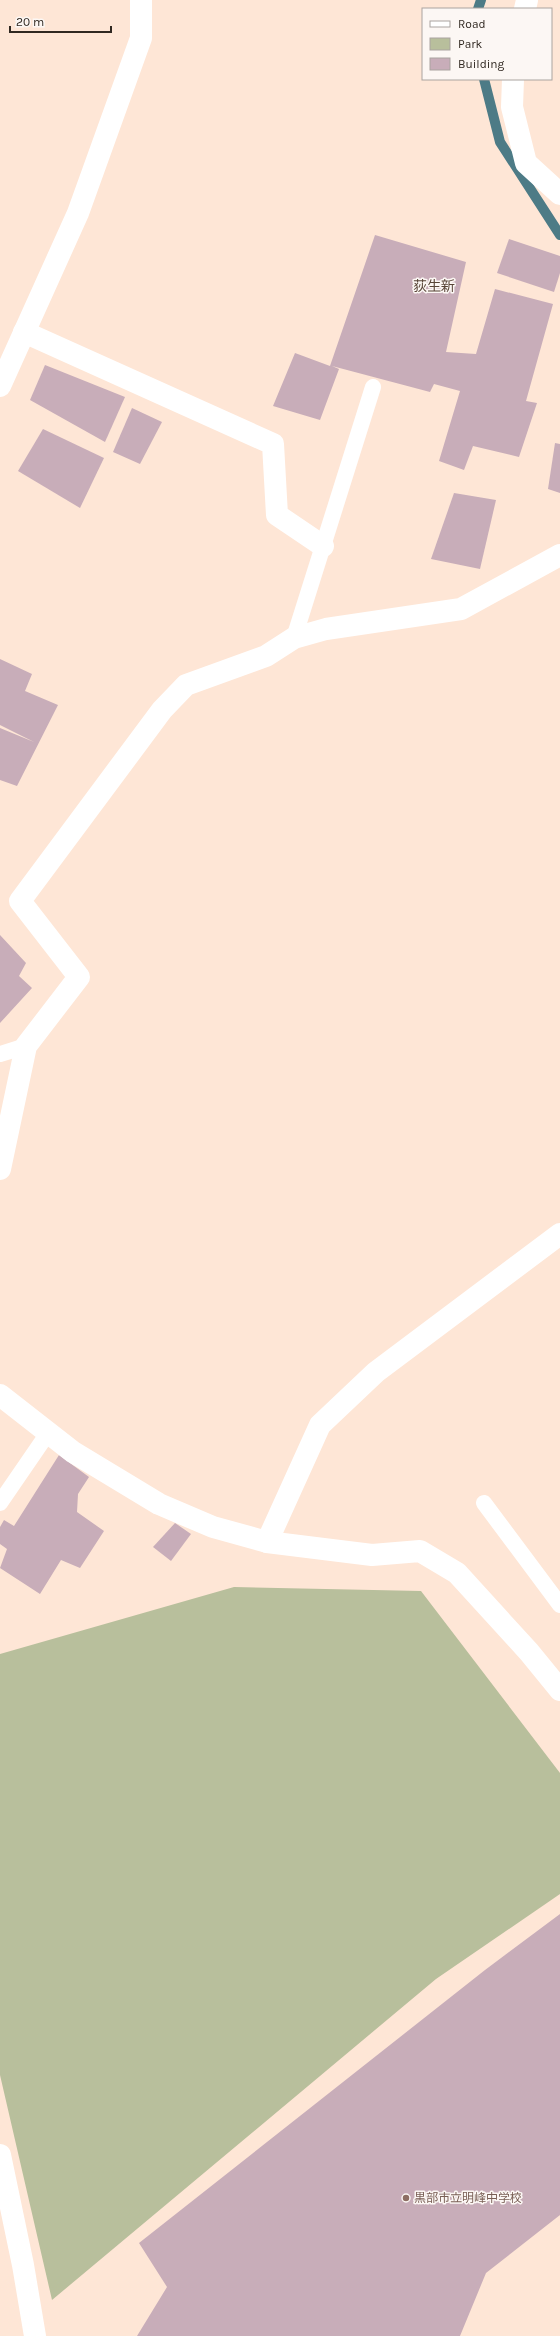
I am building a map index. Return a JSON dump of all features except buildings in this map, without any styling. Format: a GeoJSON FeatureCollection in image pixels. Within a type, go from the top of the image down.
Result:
{"type":"FeatureCollection","features":[{"type":"Feature","properties":{"kind":"street"},"geometry":{"type":"LineString","coordinates":[[0,386],[78,214],[141,38],[141,0]]}},
{"type":"Feature","properties":{"kind":"street"},"geometry":{"type":"LineString","coordinates":[[513,80],[512,107],[526,163],[560,194]]}},
{"type":"Feature","properties":{"kind":"street"},"geometry":{"type":"LineString","coordinates":[[24,332],[273,444],[277,515],[323,546]]}},
{"type":"Feature","properties":{"kind":"street"},"geometry":{"type":"LineString","coordinates":[[0,1169],[26,1046],[79,977],[20,901],[162,710],[186,685],[266,656],[294,638],[326,630],[461,609],[560,555]]}},
{"type":"Feature","properties":{"kind":"street"},"geometry":{"type":"LineString","coordinates":[[267,1542],[320,1425],[376,1372],[560,1234]]}},
{"type":"Feature","properties":{"kind":"street"},"geometry":{"type":"LineString","coordinates":[[0,1395],[73,1452],[159,1504],[213,1527],[267,1542],[372,1555],[420,1551],[457,1573],[530,1652],[560,1690]]}},
{"type":"Feature","properties":{"kind":"street"},"geometry":{"type":"LineString","coordinates":[[0,2155],[23,2264],[35,2336]]}},
{"type":"Feature","properties":{"kind":"lane"},"geometry":{"type":"LineString","coordinates":[[294,638],[373,386]]}},
{"type":"Feature","properties":{"kind":"lane"},"geometry":{"type":"LineString","coordinates":[[0,1054],[26,1046]]}},
{"type":"Feature","properties":{"kind":"lane"},"geometry":{"type":"LineString","coordinates":[[0,1503],[48,1433]]}},
{"type":"Feature","properties":{"kind":"lane"},"geometry":{"type":"LineString","coordinates":[[484,1503],[560,1605]]}},
{"type":"Feature","properties":{"kind":"green space"},"geometry":{"type":"Polygon","coordinates":[[[234,1587],[421,1591],[560,1773],[560,1894],[436,1979],[52,2300],[0,2075],[0,1654],[234,1587]]]}},
{"type":"Feature","properties":{"kind":"waterway"},"geometry":{"type":"LineString","coordinates":[[478,8],[481,0]]}},
{"type":"Feature","properties":{"kind":"waterway"},"geometry":{"type":"LineString","coordinates":[[484,80],[500,142],[560,235]]}},
{"type":"Feature","properties":{"kind":"place","name":"黒部市立明峰中学校"},"geometry":{"type":"Point","coordinates":[406,2198]}},
{"type":"Feature","properties":{"kind":"district","name":"荻生新"},"geometry":{"type":"Point","coordinates":[434,286]}}]}
